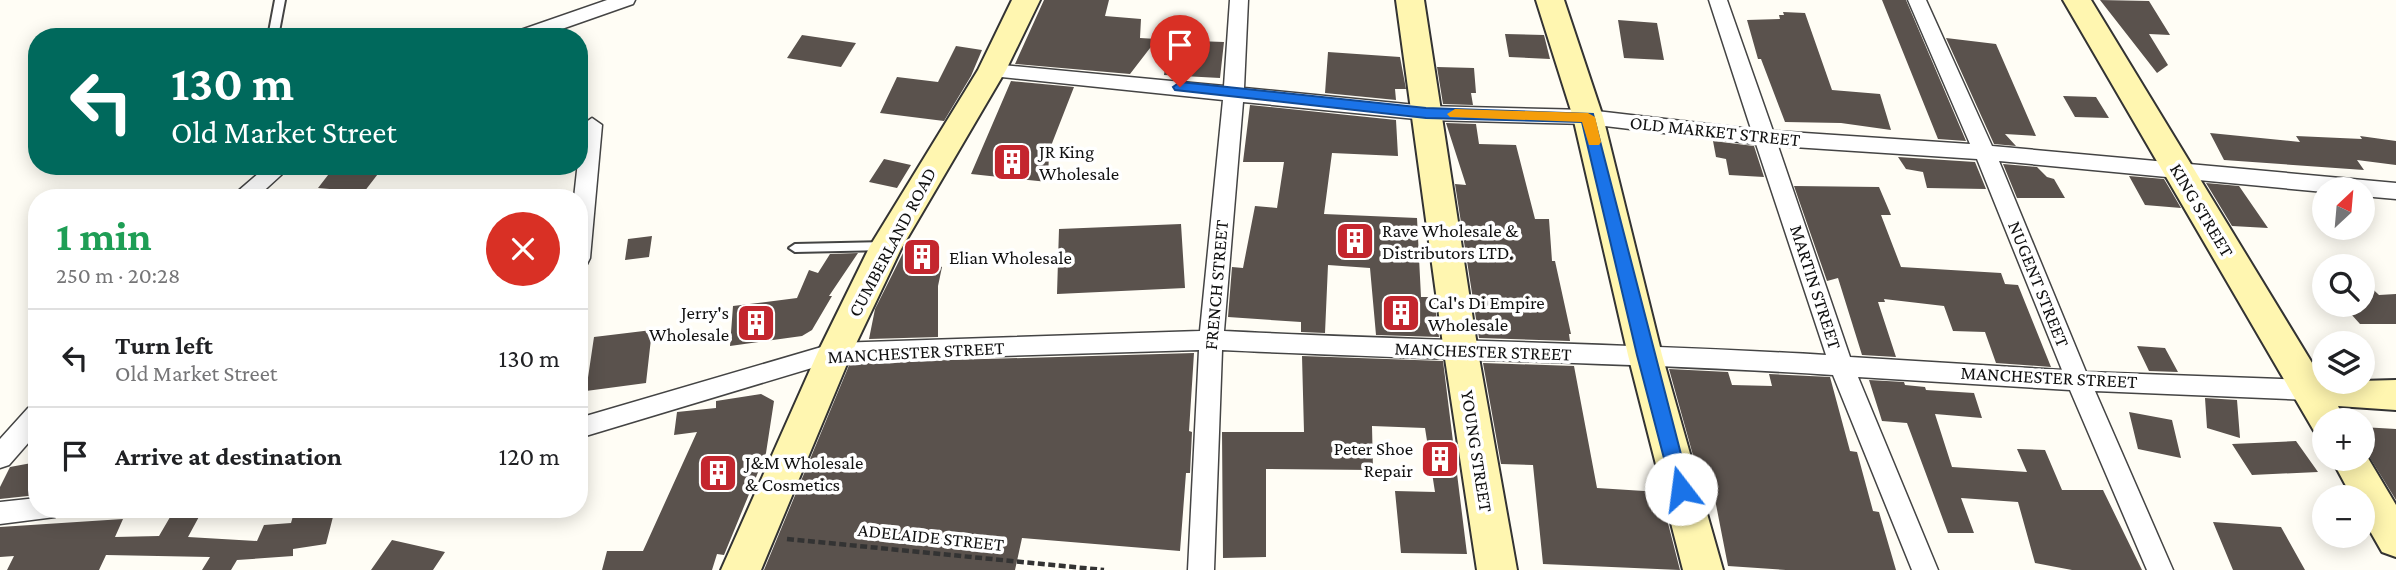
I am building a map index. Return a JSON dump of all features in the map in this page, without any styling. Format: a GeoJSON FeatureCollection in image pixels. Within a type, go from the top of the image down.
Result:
{"type":"FeatureCollection","features":[{"type":"Feature","properties":{"kind":"street"},"geometry":{"type":"LineString","coordinates":[[545,28],[626,0]]}},
{"type":"Feature","properties":{"kind":"street","name":"CUMBERLAND ROAD"},"geometry":{"type":"LineString","coordinates":[[741,570],[835,352],[886,246],[992,70],[1026,0]]}},
{"type":"Feature","properties":{"kind":"street","name":"FRENCH STREET"},"geometry":{"type":"LineString","coordinates":[[1201,570],[1211,340],[1234,92],[1239,0]]}},
{"type":"Feature","properties":{"kind":"street","name":"YOUNG STREET"},"geometry":{"type":"LineString","coordinates":[[1410,0],[1461,352],[1497,570]]}},
{"type":"Feature","properties":{"kind":"street"},"geometry":{"type":"LineString","coordinates":[[1550,0],[1588,117],[1645,355],[1703,570]]}},
{"type":"Feature","properties":{"kind":"street","name":"MARTIN STREET"},"geometry":{"type":"LineString","coordinates":[[1718,0],[1841,364],[1925,570]]}},
{"type":"Feature","properties":{"kind":"street","name":"NUGENT STREET"},"geometry":{"type":"LineString","coordinates":[[1917,0],[2010,211],[2078,381],[2160,570]]}},
{"type":"Feature","properties":{"kind":"street","name":"KING STREET"},"geometry":{"type":"LineString","coordinates":[[2077,0],[2319,408]]}},
{"type":"Feature","properties":{"kind":"street","name":"OLD MARKET STREET"},"geometry":{"type":"LineString","coordinates":[[992,70],[1426,113],[1588,117],[1766,138],[1983,152],[2396,191]]}},
{"type":"Feature","properties":{"kind":"street"},"geometry":{"type":"LineString","coordinates":[[588,166],[592,125]]}},
{"type":"Feature","properties":{"kind":"street"},"geometry":{"type":"LineString","coordinates":[[252,189],[268,175]]}},
{"type":"Feature","properties":{"kind":"street","name":"MANCHESTER STREET"},"geometry":{"type":"LineString","coordinates":[[588,425],[835,352],[1211,340],[1461,352],[1645,355],[1841,364],[2078,381],[2396,395]]}},
{"type":"Feature","properties":{"kind":"street"},"geometry":{"type":"LineString","coordinates":[[0,457],[28,425]]}},
{"type":"Feature","properties":{"kind":"street"},"geometry":{"type":"LineString","coordinates":[[2356,471],[2396,540]]}},
{"type":"Feature","properties":{"kind":"street"},"geometry":{"type":"LineString","coordinates":[[0,513],[28,511]]}},
{"type":"Feature","properties":{"kind":"lane"},"geometry":{"type":"LineString","coordinates":[[275,28],[281,0]]}},
{"type":"Feature","properties":{"kind":"lane"},"geometry":{"type":"LineString","coordinates":[[795,248],[886,246]]}},
{"type":"Feature","properties":{"kind":"path","name":"ADELAIDE STREET"},"geometry":{"type":"LineString","coordinates":[[754,536],[1104,570]]}},
{"type":"Feature","properties":{"kind":"building"},"geometry":{"type":"Polygon","coordinates":[[[1044,0],[1109,0],[1105,16],[1141,19],[1140,38],[1157,39],[1130,74],[1015,64],[1044,0]]]}},
{"type":"Feature","properties":{"kind":"building"},"geometry":{"type":"Polygon","coordinates":[[[1882,0],[1906,0],[1966,141],[1938,139],[1882,0]]]}},
{"type":"Feature","properties":{"kind":"building"},"geometry":{"type":"Polygon","coordinates":[[[2100,0],[2149,1],[2170,35],[2149,34],[2168,65],[2157,73],[2100,0]]]}},
{"type":"Feature","properties":{"kind":"building"},"geometry":{"type":"Polygon","coordinates":[[[1783,12],[1805,13],[1832,90],[1880,94],[1891,130],[1841,123],[1785,122],[1761,59],[1758,59],[1747,20],[1780,19],[1779,15],[1784,15],[1783,12]]]}},
{"type":"Feature","properties":{"kind":"building"},"geometry":{"type":"Polygon","coordinates":[[[1618,20],[1657,23],[1664,60],[1624,58],[1618,20]]]}},
{"type":"Feature","properties":{"kind":"building"},"geometry":{"type":"Polygon","coordinates":[[[1505,34],[1544,35],[1550,59],[1509,57],[1505,34]]]}},
{"type":"Feature","properties":{"kind":"building"},"geometry":{"type":"Polygon","coordinates":[[[802,35],[856,43],[841,67],[787,58],[802,35]]]}},
{"type":"Feature","properties":{"kind":"building"},"geometry":{"type":"Polygon","coordinates":[[[1946,38],[1996,44],[2036,136],[2005,134],[2016,146],[1994,144],[1946,38]]]}},
{"type":"Feature","properties":{"kind":"building"},"geometry":{"type":"Polygon","coordinates":[[[1169,40],[1224,42],[1220,78],[1164,75],[1169,40]]]}},
{"type":"Feature","properties":{"kind":"building"},"geometry":{"type":"Polygon","coordinates":[[[956,46],[982,50],[971,76],[944,121],[880,113],[897,77],[938,82],[956,46]]]}},
{"type":"Feature","properties":{"kind":"building"},"geometry":{"type":"Polygon","coordinates":[[[1328,52],[1400,57],[1406,89],[1395,89],[1396,100],[1325,93],[1328,52]]]}},
{"type":"Feature","properties":{"kind":"building"},"geometry":{"type":"Polygon","coordinates":[[[1437,67],[1474,68],[1476,93],[1471,93],[1473,105],[1443,104],[1437,67]]]}},
{"type":"Feature","properties":{"kind":"building"},"geometry":{"type":"Polygon","coordinates":[[[1011,81],[1074,87],[1049,151],[1048,182],[971,174],[1011,81]]]}},
{"type":"Feature","properties":{"kind":"building"},"geometry":{"type":"Polygon","coordinates":[[[2063,96],[2096,97],[2109,118],[2075,117],[2063,96]]]}},
{"type":"Feature","properties":{"kind":"building"},"geometry":{"type":"Polygon","coordinates":[[[1250,105],[1396,120],[1398,156],[1332,153],[1324,214],[1417,218],[1421,297],[1434,297],[1439,337],[1376,335],[1370,268],[1328,265],[1325,333],[1301,332],[1301,322],[1228,317],[1232,267],[1243,268],[1255,206],[1277,208],[1284,162],[1243,162],[1250,105]]]}},
{"type":"Feature","properties":{"kind":"building"},"geometry":{"type":"Polygon","coordinates":[[[1446,123],[1476,124],[1479,144],[1516,145],[1535,219],[1549,219],[1552,261],[1555,261],[1571,334],[1570,341],[1479,338],[1455,184],[1466,185],[1446,123]]]}},
{"type":"Feature","properties":{"kind":"building"},"geometry":{"type":"Polygon","coordinates":[[[2210,133],[2300,142],[2296,136],[2362,139],[2360,136],[2396,141],[2396,165],[2357,160],[2364,170],[2224,160],[2210,133]]]}},
{"type":"Feature","properties":{"kind":"building"},"geometry":{"type":"Polygon","coordinates":[[[1713,141],[1754,146],[1764,177],[1729,175],[1726,159],[1716,157],[1713,141]]]}},
{"type":"Feature","properties":{"kind":"building"},"geometry":{"type":"Polygon","coordinates":[[[1898,157],[1975,162],[1986,189],[1927,188],[1923,172],[1906,169],[1898,157]]]}},
{"type":"Feature","properties":{"kind":"building"},"geometry":{"type":"Polygon","coordinates":[[[884,159],[911,165],[897,188],[869,182],[884,159]]]}},
{"type":"Feature","properties":{"kind":"building"},"geometry":{"type":"Polygon","coordinates":[[[2003,164],[2037,167],[2047,177],[2054,179],[2065,198],[2017,198],[2003,164]]]}},
{"type":"Feature","properties":{"kind":"building"},"geometry":{"type":"Polygon","coordinates":[[[328,175],[377,175],[366,189],[318,188],[328,175]]]}},
{"type":"Feature","properties":{"kind":"building"},"geometry":{"type":"Polygon","coordinates":[[[2129,176],[2164,179],[2181,208],[2145,205],[2129,176]]]}},
{"type":"Feature","properties":{"kind":"building"},"geometry":{"type":"Polygon","coordinates":[[[2206,183],[2239,186],[2268,228],[2232,226],[2206,183]]]}},
{"type":"Feature","properties":{"kind":"building"},"geometry":{"type":"Polygon","coordinates":[[[1794,186],[1879,187],[1891,215],[1881,215],[1901,267],[2001,273],[2005,284],[2018,285],[2051,367],[1996,363],[1985,332],[1953,331],[1944,306],[1884,299],[1885,302],[1878,302],[1896,357],[1862,355],[1838,278],[1827,281],[1794,186]]]}},
{"type":"Feature","properties":{"kind":"building"},"geometry":{"type":"Polygon","coordinates":[[[1181,224],[1185,288],[1057,294],[1059,229],[1181,224]]]}},
{"type":"Feature","properties":{"kind":"building"},"geometry":{"type":"Polygon","coordinates":[[[652,236],[649,257],[625,260],[628,239],[652,236]]]}},
{"type":"Feature","properties":{"kind":"building"},"geometry":{"type":"Polygon","coordinates":[[[904,251],[942,267],[938,286],[938,337],[869,339],[875,309],[904,251]]]}},
{"type":"Feature","properties":{"kind":"building"},"geometry":{"type":"Polygon","coordinates":[[[858,253],[829,296],[832,296],[812,330],[802,336],[730,346],[733,306],[797,298],[809,270],[818,273],[830,254],[858,253]]]}},
{"type":"Feature","properties":{"kind":"building"},"geometry":{"type":"Polygon","coordinates":[[[2375,291],[2379,295],[2396,294],[2396,324],[2360,324],[2354,317],[2375,317],[2375,291]]]}},
{"type":"Feature","properties":{"kind":"building"},"geometry":{"type":"Polygon","coordinates":[[[652,330],[646,383],[588,391],[594,337],[652,330]]]}},
{"type":"Feature","properties":{"kind":"building"},"geometry":{"type":"Polygon","coordinates":[[[2137,346],[2165,348],[2178,372],[2149,371],[2137,346]]]}},
{"type":"Feature","properties":{"kind":"building"},"geometry":{"type":"Polygon","coordinates":[[[1194,353],[1189,431],[1192,432],[1190,473],[1186,473],[1180,551],[1022,538],[1015,570],[764,570],[850,363],[1194,353]]]}},
{"type":"Feature","properties":{"kind":"building"},"geometry":{"type":"Polygon","coordinates":[[[1302,356],[1443,361],[1467,554],[1401,553],[1395,491],[1435,492],[1425,428],[1372,426],[1373,470],[1266,469],[1266,557],[1223,558],[1222,432],[1304,432],[1302,356]]]}},
{"type":"Feature","properties":{"kind":"building"},"geometry":{"type":"Polygon","coordinates":[[[1483,363],[1574,366],[1597,488],[1660,492],[1680,570],[1543,564],[1533,465],[1501,464],[1483,363]]]}},
{"type":"Feature","properties":{"kind":"building"},"geometry":{"type":"Polygon","coordinates":[[[1669,369],[1728,372],[1732,385],[1772,386],[1769,374],[1830,377],[1850,451],[1857,452],[1873,511],[1879,512],[1896,570],[1786,570],[1728,566],[1712,484],[1701,484],[1669,369]]]}},
{"type":"Feature","properties":{"kind":"building"},"geometry":{"type":"Polygon","coordinates":[[[1869,380],[1904,382],[1905,385],[1925,387],[1926,390],[1974,393],[1982,418],[1935,414],[1952,467],[2027,472],[2017,449],[2045,450],[2062,490],[2103,490],[2142,570],[2072,570],[2035,563],[2018,502],[1961,498],[1974,533],[1948,533],[1907,423],[1882,421],[1869,380]]]}},
{"type":"Feature","properties":{"kind":"building"},"geometry":{"type":"Polygon","coordinates":[[[761,394],[774,401],[766,453],[724,555],[717,554],[712,570],[602,570],[607,551],[643,551],[697,432],[674,435],[677,412],[716,408],[716,401],[761,394]]]}},
{"type":"Feature","properties":{"kind":"building"},"geometry":{"type":"Polygon","coordinates":[[[2205,398],[2237,400],[2240,438],[2207,428],[2205,398]]]}},
{"type":"Feature","properties":{"kind":"building"},"geometry":{"type":"Polygon","coordinates":[[[2129,412],[2172,420],[2181,458],[2138,449],[2129,412]]]}},
{"type":"Feature","properties":{"kind":"building"},"geometry":{"type":"Polygon","coordinates":[[[2375,428],[2396,429],[2396,500],[2375,466],[2375,428]]]}},
{"type":"Feature","properties":{"kind":"building"},"geometry":{"type":"Polygon","coordinates":[[[2296,441],[2312,464],[2312,471],[2318,472],[2252,475],[2232,444],[2296,441]]]}},
{"type":"Feature","properties":{"kind":"building"},"geometry":{"type":"Polygon","coordinates":[[[28,464],[28,496],[0,499],[0,487],[10,467],[28,464]]]}},
{"type":"Feature","properties":{"kind":"building"},"geometry":{"type":"Polygon","coordinates":[[[170,518],[198,518],[188,537],[257,541],[264,525],[291,523],[292,518],[333,518],[326,544],[293,549],[293,556],[237,560],[231,570],[202,570],[210,557],[106,555],[99,570],[7,570],[14,556],[0,557],[0,527],[123,519],[115,537],[159,536],[170,518]]]}},
{"type":"Feature","properties":{"kind":"building"},"geometry":{"type":"Polygon","coordinates":[[[2213,522],[2281,527],[2305,570],[2233,570],[2213,522]]]}},
{"type":"Feature","properties":{"kind":"building"},"geometry":{"type":"Polygon","coordinates":[[[392,540],[445,552],[433,570],[371,570],[392,540]]]}},
{"type":"Feature","properties":{"kind":"slow traffic"},"geometry":{"type":"LineString","coordinates":[[1455,114],[1588,117],[1594,142]]}},
{"type":"Feature","properties":{"kind":"place","name":"JR King Wholesale"},"geometry":{"type":"Point","coordinates":[1012,162]}},
{"type":"Feature","properties":{"kind":"place","name":"Rave Wholesale & Distributors LTD."},"geometry":{"type":"Point","coordinates":[1355,241]}},
{"type":"Feature","properties":{"kind":"place","name":"Elian Wholesale"},"geometry":{"type":"Point","coordinates":[922,257]}},
{"type":"Feature","properties":{"kind":"place","name":"Cal's Di Empire Wholesale"},"geometry":{"type":"Point","coordinates":[1401,313]}},
{"type":"Feature","properties":{"kind":"place","name":"Jerry's Wholesale"},"geometry":{"type":"Point","coordinates":[756,323]}},
{"type":"Feature","properties":{"kind":"place","name":"Peter Shoe Repair"},"geometry":{"type":"Point","coordinates":[1440,459]}},
{"type":"Feature","properties":{"kind":"place","name":"J&M Wholesale & Cosmetics"},"geometry":{"type":"Point","coordinates":[718,473]}},
{"type":"Feature","properties":{"kind":"route"},"geometry":{"type":"LineString","coordinates":[[1180,87],[1426,113],[1588,117],[1645,355],[1681,489]]}}]}
